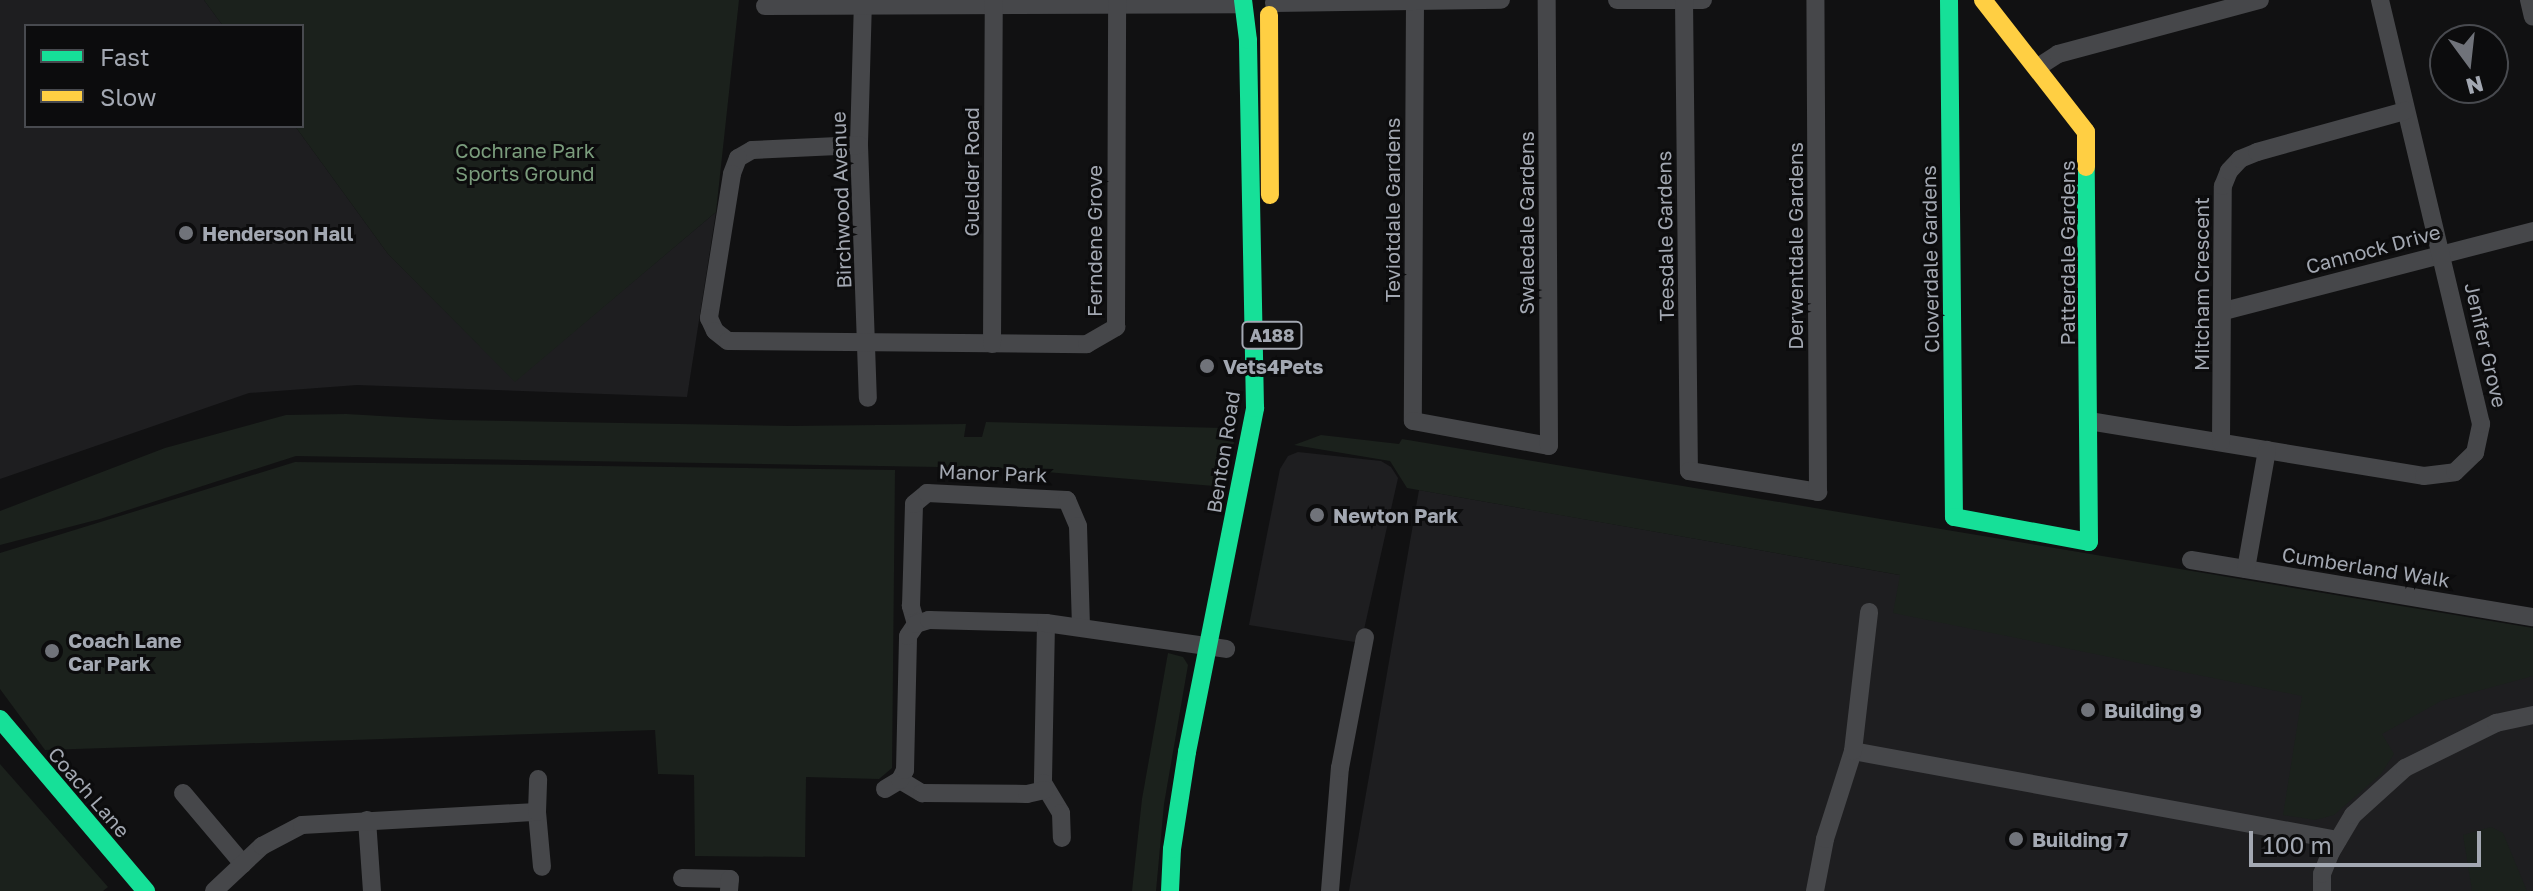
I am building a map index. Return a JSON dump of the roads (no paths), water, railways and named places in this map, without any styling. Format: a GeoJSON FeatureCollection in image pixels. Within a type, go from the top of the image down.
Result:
{"type":"FeatureCollection","features":[{"type":"Feature","properties":{"kind":"main road","name":"Cloverdale Gardens"},"geometry":{"type":"LineString","coordinates":[[1949,0],[1954,517],[2089,542]]}},
{"type":"Feature","properties":{"kind":"main road","name":"Patterdale Gardens"},"geometry":{"type":"LineString","coordinates":[[1983,0],[2083,125],[2088,141],[2089,542]]}},
{"type":"Feature","properties":{"kind":"main road"},"geometry":{"type":"LineString","coordinates":[[1244,6],[1255,19],[1272,6]]}},
{"type":"Feature","properties":{"kind":"main road","name":"Benton Road"},"geometry":{"type":"LineString","coordinates":[[1190,865],[1217,648],[1255,408],[1244,6]]}},
{"type":"Feature","properties":{"kind":"main road","name":"Benton Road"},"geometry":{"type":"LineString","coordinates":[[1267,445],[1272,408],[1272,6]]}},
{"type":"Feature","properties":{"kind":"main road","name":"Benton Road"},"geometry":{"type":"LineString","coordinates":[[1170,891],[1179,798],[1217,648],[1242,573]]}},
{"type":"Feature","properties":{"kind":"main road","name":"Coach Lane"},"geometry":{"type":"LineString","coordinates":[[0,719],[146,891]]}},
{"type":"Feature","properties":{"kind":"street"},"geometry":{"type":"LineString","coordinates":[[1272,6],[1501,0]]}},
{"type":"Feature","properties":{"kind":"street","name":"Swaledale Gardens"},"geometry":{"type":"LineString","coordinates":[[1413,421],[1549,446],[1547,0]]}},
{"type":"Feature","properties":{"kind":"street"},"geometry":{"type":"LineString","coordinates":[[1617,0],[1703,0]]}},
{"type":"Feature","properties":{"kind":"street","name":"Teesdale Gardens"},"geometry":{"type":"LineString","coordinates":[[1684,0],[1689,471]]}},
{"type":"Feature","properties":{"kind":"street","name":"Derwentdale Gardens"},"geometry":{"type":"LineString","coordinates":[[1689,471],[1818,492],[1815,0]]}},
{"type":"Feature","properties":{"kind":"street"},"geometry":{"type":"LineString","coordinates":[[2038,67],[2058,54],[2260,0]]}},
{"type":"Feature","properties":{"kind":"street","name":"Jenifer Grove"},"geometry":{"type":"LineString","coordinates":[[2089,421],[2424,476],[2446,475],[2469,461],[2479,444],[2481,424],[2380,0]]}},
{"type":"Feature","properties":{"kind":"street"},"geometry":{"type":"LineString","coordinates":[[2529,0],[2533,17]]}},
{"type":"Feature","properties":{"kind":"street"},"geometry":{"type":"LineString","coordinates":[[765,6],[994,1],[1244,6]]}},
{"type":"Feature","properties":{"kind":"street","name":"Guelder Road"},"geometry":{"type":"LineString","coordinates":[[992,344],[994,1]]}},
{"type":"Feature","properties":{"kind":"street","name":"Teviotdale Gardens"},"geometry":{"type":"LineString","coordinates":[[1413,421],[1415,1]]}},
{"type":"Feature","properties":{"kind":"street","name":"Birchwood Avenue"},"geometry":{"type":"LineString","coordinates":[[863,2],[859,145],[868,398]]}},
{"type":"Feature","properties":{"kind":"street","name":"Ferndene Grove"},"geometry":{"type":"LineString","coordinates":[[859,145],[752,150],[738,158],[732,174],[709,318],[715,331],[728,341],[1087,344],[1116,327],[1117,2]]}},
{"type":"Feature","properties":{"kind":"street","name":"Mitcham Crescent"},"geometry":{"type":"LineString","coordinates":[[2221,442],[2223,186],[2229,171],[2240,159],[2257,152],[2405,111]]}},
{"type":"Feature","properties":{"kind":"street","name":"Cannock Drive"},"geometry":{"type":"LineString","coordinates":[[2224,311],[2533,231]]}},
{"type":"Feature","properties":{"kind":"street"},"geometry":{"type":"LineString","coordinates":[[2246,569],[2267,450]]}},
{"type":"Feature","properties":{"kind":"street","name":"Manor Park"},"geometry":{"type":"LineString","coordinates":[[1045,790],[1027,794],[922,793],[892,785],[906,765],[908,636],[916,624],[911,606],[914,504],[927,493],[1067,500],[1078,526],[1081,626]]}},
{"type":"Feature","properties":{"kind":"street","name":"Cumberland Walk"},"geometry":{"type":"LineString","coordinates":[[2191,560],[2533,617]]}},
{"type":"Feature","properties":{"kind":"street"},"geometry":{"type":"LineString","coordinates":[[1815,891],[1825,839],[1853,751],[1869,612]]}},
{"type":"Feature","properties":{"kind":"street"},"geometry":{"type":"LineString","coordinates":[[916,624],[929,620],[1046,623],[1217,648]]}},
{"type":"Feature","properties":{"kind":"street"},"geometry":{"type":"LineString","coordinates":[[1046,623],[1045,790],[1061,813],[1062,838]]}},
{"type":"Feature","properties":{"kind":"street"},"geometry":{"type":"LineString","coordinates":[[1330,891],[1340,768],[1365,637]]}},
{"type":"Feature","properties":{"kind":"street"},"geometry":{"type":"LineString","coordinates":[[2322,891],[2322,874],[2353,815],[2405,768],[2496,723],[2533,715]]}},
{"type":"Feature","properties":{"kind":"street"},"geometry":{"type":"LineString","coordinates":[[1853,751],[2338,840]]}},
{"type":"Feature","properties":{"kind":"street"},"geometry":{"type":"LineString","coordinates":[[538,779],[537,812],[542,867]]}},
{"type":"Feature","properties":{"kind":"street"},"geometry":{"type":"LineString","coordinates":[[183,793],[243,864]]}},
{"type":"Feature","properties":{"kind":"street"},"geometry":{"type":"LineString","coordinates":[[214,891],[262,846],[302,825],[537,812]]}},
{"type":"Feature","properties":{"kind":"street"},"geometry":{"type":"LineString","coordinates":[[367,820],[372,891]]}},
{"type":"Feature","properties":{"kind":"street"},"geometry":{"type":"LineString","coordinates":[[682,878],[730,879],[729,891]]}},
{"type":"Feature","properties":{"kind":"place","name":"Henderson Hall"},"geometry":{"type":"Point","coordinates":[186,233]}},
{"type":"Feature","properties":{"kind":"place","name":"Vets4Pets"},"geometry":{"type":"Point","coordinates":[1207,366]}},
{"type":"Feature","properties":{"kind":"place","name":"Newton Park"},"geometry":{"type":"Point","coordinates":[1317,515]}},
{"type":"Feature","properties":{"kind":"place","name":"Coach Lane Car Park"},"geometry":{"type":"Point","coordinates":[52,651]}},
{"type":"Feature","properties":{"kind":"place","name":"Building 9"},"geometry":{"type":"Point","coordinates":[2088,710]}},
{"type":"Feature","properties":{"kind":"place","name":"Building 7"},"geometry":{"type":"Point","coordinates":[2016,839]}},
{"type":"Feature","properties":{"kind":"park label","name":"Cochrane Park Sports Ground"},"geometry":{"type":"Point","coordinates":[525,162]}}]}
